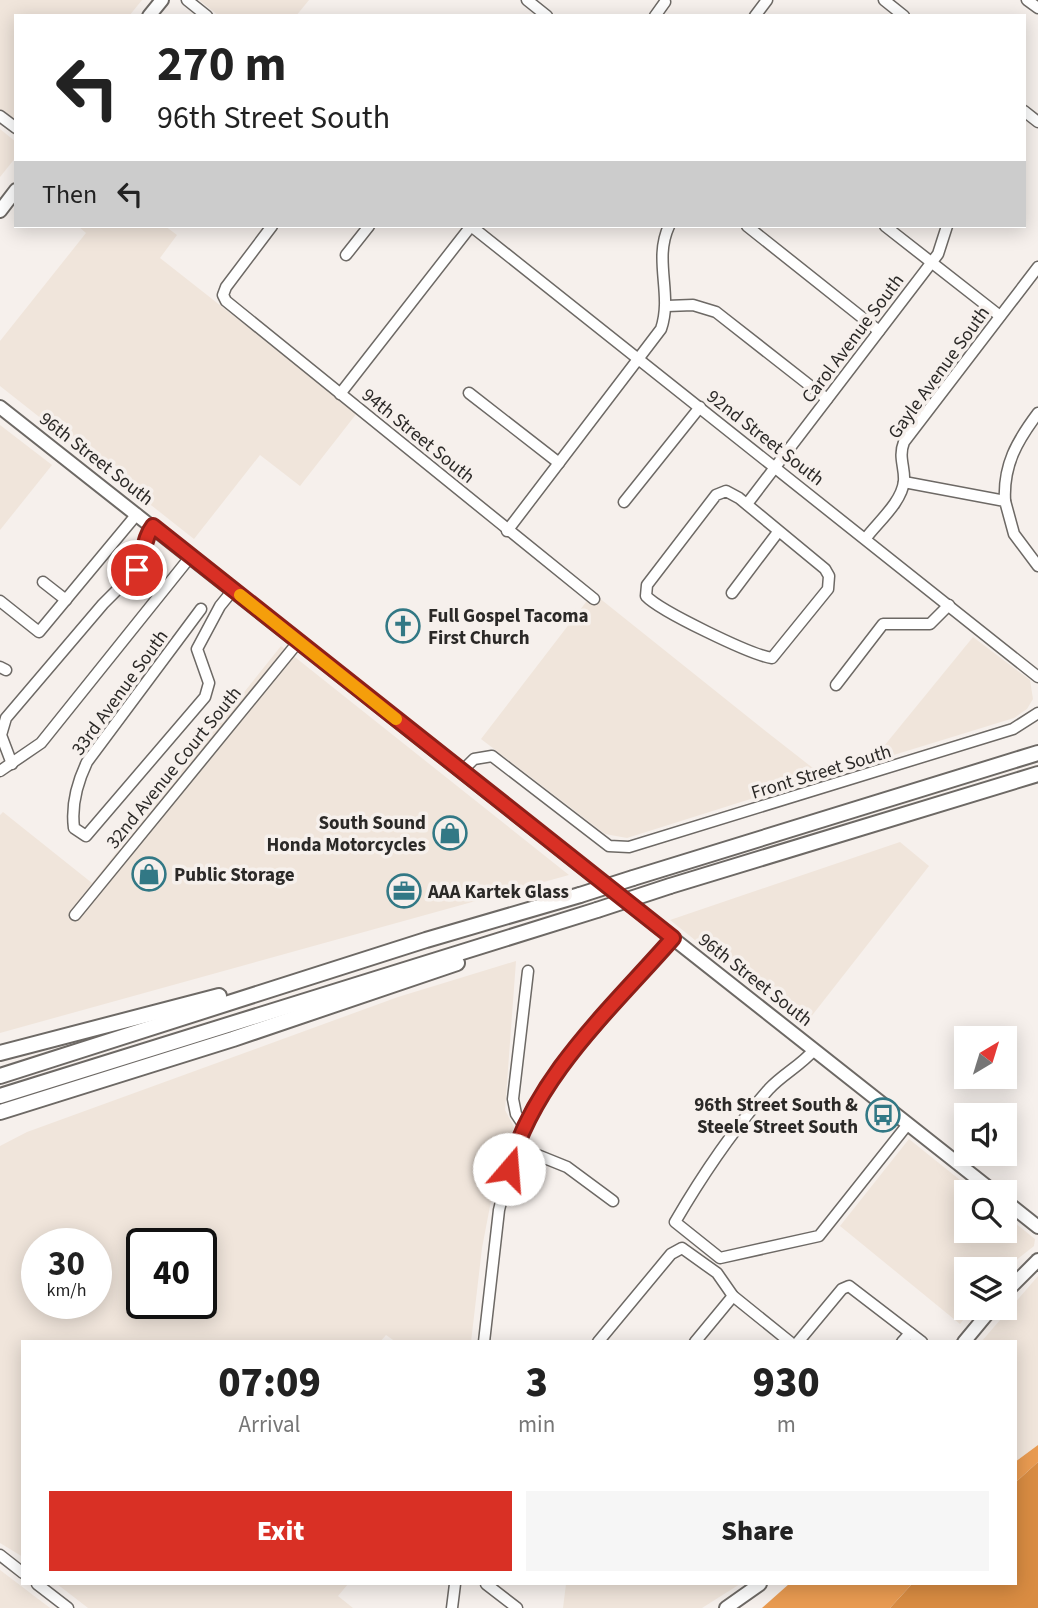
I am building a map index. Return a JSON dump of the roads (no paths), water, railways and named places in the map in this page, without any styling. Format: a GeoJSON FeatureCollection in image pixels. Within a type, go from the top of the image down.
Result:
{"type":"FeatureCollection","features":[{"type":"Feature","properties":{"kind":"highway"},"geometry":{"type":"LineString","coordinates":[[0,1053],[108,1027],[426,940],[580,895],[1038,752]]}},
{"type":"Feature","properties":{"kind":"highway"},"geometry":{"type":"LineString","coordinates":[[0,1096],[1038,774]]}},
{"type":"Feature","properties":{"kind":"highway"},"geometry":{"type":"LineString","coordinates":[[0,1112],[233,1039],[436,970],[579,915]]}},
{"type":"Feature","properties":{"kind":"highway"},"geometry":{"type":"LineString","coordinates":[[0,1076],[426,940]]}},
{"type":"Feature","properties":{"kind":"highway"},"geometry":{"type":"LineString","coordinates":[[0,1122],[96,1081]]}},
{"type":"Feature","properties":{"kind":"main road"},"geometry":{"type":"LineString","coordinates":[[151,14],[162,0]]}},
{"type":"Feature","properties":{"kind":"main road"},"geometry":{"type":"LineString","coordinates":[[0,211],[14,193]]}},
{"type":"Feature","properties":{"kind":"main road","name":"96th Street South"},"geometry":{"type":"LineString","coordinates":[[0,407],[979,1180]]}},
{"type":"Feature","properties":{"kind":"main road"},"geometry":{"type":"LineString","coordinates":[[1017,1210],[1038,1227]]}},
{"type":"Feature","properties":{"kind":"main road"},"geometry":{"type":"LineString","coordinates":[[1017,1281],[1038,1261]]}},
{"type":"Feature","properties":{"kind":"main road"},"geometry":{"type":"LineString","coordinates":[[966,1340],[982,1320]]}},
{"type":"Feature","properties":{"kind":"main road"},"geometry":{"type":"LineString","coordinates":[[726,1608],[759,1585]]}},
{"type":"Feature","properties":{"kind":"street"},"geometry":{"type":"LineString","coordinates":[[187,0],[204,14]]}},
{"type":"Feature","properties":{"kind":"street"},"geometry":{"type":"LineString","coordinates":[[527,0],[544,14]]}},
{"type":"Feature","properties":{"kind":"street"},"geometry":{"type":"LineString","coordinates":[[884,0],[902,14]]}},
{"type":"Feature","properties":{"kind":"street"},"geometry":{"type":"LineString","coordinates":[[656,14],[665,2]]}},
{"type":"Feature","properties":{"kind":"street","name":"94th Street South"},"geometry":{"type":"LineString","coordinates":[[270,228],[228,284],[223,296],[230,306],[594,599]]}},
{"type":"Feature","properties":{"kind":"street"},"geometry":{"type":"LineString","coordinates":[[346,255],[367,228]]}},
{"type":"Feature","properties":{"kind":"street"},"geometry":{"type":"LineString","coordinates":[[340,394],[469,228]]}},
{"type":"Feature","properties":{"kind":"street","name":"92nd Street South"},"geometry":{"type":"LineString","coordinates":[[474,228],[1038,677]]}},
{"type":"Feature","properties":{"kind":"street"},"geometry":{"type":"LineString","coordinates":[[507,531],[661,329],[667,306],[661,255],[668,228]]}},
{"type":"Feature","properties":{"kind":"street"},"geometry":{"type":"LineString","coordinates":[[750,228],[879,331]]}},
{"type":"Feature","properties":{"kind":"street"},"geometry":{"type":"LineString","coordinates":[[887,228],[1000,316]]}},
{"type":"Feature","properties":{"kind":"street","name":"Carol Avenue South"},"geometry":{"type":"LineString","coordinates":[[747,505],[938,254],[946,228]]}},
{"type":"Feature","properties":{"kind":"street","name":"Gayle Avenue South"},"geometry":{"type":"LineString","coordinates":[[904,482],[900,455],[904,442],[1038,267]]}},
{"type":"Feature","properties":{"kind":"street"},"geometry":{"type":"LineString","coordinates":[[667,306],[693,305],[716,312],[827,399]]}},
{"type":"Feature","properties":{"kind":"street"},"geometry":{"type":"LineString","coordinates":[[469,393],[559,463]]}},
{"type":"Feature","properties":{"kind":"street"},"geometry":{"type":"LineString","coordinates":[[624,502],[700,407]]}},
{"type":"Feature","properties":{"kind":"street"},"geometry":{"type":"LineString","coordinates":[[1038,413],[1012,453],[1006,477],[1005,501],[1014,534],[1038,566]]}},
{"type":"Feature","properties":{"kind":"street"},"geometry":{"type":"LineString","coordinates":[[866,538],[898,497],[904,482],[1005,501]]}},
{"type":"Feature","properties":{"kind":"street"},"geometry":{"type":"LineString","coordinates":[[726,491],[778,532],[825,569],[829,576],[828,589],[779,653],[768,658],[664,610],[646,594],[647,585],[716,495],[726,491]]}},
{"type":"Feature","properties":{"kind":"street"},"geometry":{"type":"LineString","coordinates":[[0,601],[39,632],[137,514]]}},
{"type":"Feature","properties":{"kind":"street"},"geometry":{"type":"LineString","coordinates":[[12,764],[2,740],[5,720],[105,601],[138,569],[144,541],[153,526]]}},
{"type":"Feature","properties":{"kind":"street"},"geometry":{"type":"LineString","coordinates":[[732,593],[778,532]]}},
{"type":"Feature","properties":{"kind":"street"},"geometry":{"type":"LineString","coordinates":[[0,771],[33,751],[49,734],[191,556]]}},
{"type":"Feature","properties":{"kind":"street"},"geometry":{"type":"LineString","coordinates":[[43,582],[66,600]]}},
{"type":"Feature","properties":{"kind":"street","name":"32nd Avenue Court South"},"geometry":{"type":"LineString","coordinates":[[86,836],[206,695],[209,683],[197,649],[220,606],[233,590]]}},
{"type":"Feature","properties":{"kind":"street"},"geometry":{"type":"LineString","coordinates":[[836,685],[883,624],[930,624],[949,605]]}},
{"type":"Feature","properties":{"kind":"street","name":"33rd Avenue South"},"geometry":{"type":"LineString","coordinates":[[86,836],[74,828],[72,814],[77,788],[87,762],[201,609]]}},
{"type":"Feature","properties":{"kind":"street","name":"32nd Avenue Court South"},"geometry":{"type":"LineString","coordinates":[[75,915],[299,641]]}},
{"type":"Feature","properties":{"kind":"street","name":"Front Street South"},"geometry":{"type":"LineString","coordinates":[[462,771],[480,756],[496,758],[609,845],[641,845],[1013,729],[1038,713]]}},
{"type":"Feature","properties":{"kind":"street"},"geometry":{"type":"LineString","coordinates":[[484,1340],[499,1210],[515,1146],[524,1126],[552,1077],[673,938]]}},
{"type":"Feature","properties":{"kind":"street"},"geometry":{"type":"LineString","coordinates":[[524,1126],[516,1114],[513,1099],[528,971]]}},
{"type":"Feature","properties":{"kind":"street"},"geometry":{"type":"LineString","coordinates":[[814,1050],[804,1062],[775,1083],[722,1145],[675,1222],[720,1258],[819,1236],[908,1124]]}},
{"type":"Feature","properties":{"kind":"street"},"geometry":{"type":"LineString","coordinates":[[515,1146],[567,1167],[613,1201]]}},
{"type":"Feature","properties":{"kind":"street"},"geometry":{"type":"LineString","coordinates":[[600,1340],[668,1258],[680,1249],[692,1253],[717,1273],[733,1296],[788,1340]]}},
{"type":"Feature","properties":{"kind":"street"},"geometry":{"type":"LineString","coordinates":[[800,1340],[842,1289],[849,1286],[919,1340]]}},
{"type":"Feature","properties":{"kind":"street"},"geometry":{"type":"LineString","coordinates":[[697,1340],[733,1296]]}},
{"type":"Feature","properties":{"kind":"street"},"geometry":{"type":"LineString","coordinates":[[904,1340],[910,1333]]}},
{"type":"Feature","properties":{"kind":"street"},"geometry":{"type":"LineString","coordinates":[[0,1555],[21,1571]]}},
{"type":"Feature","properties":{"kind":"street"},"geometry":{"type":"LineString","coordinates":[[38,1585],[68,1608]]}},
{"type":"Feature","properties":{"kind":"street"},"geometry":{"type":"LineString","coordinates":[[452,1608],[455,1585]]}},
{"type":"Feature","properties":{"kind":"street"},"geometry":{"type":"LineString","coordinates":[[487,1585],[517,1608]]}},
{"type":"Feature","properties":{"kind":"place","name":"Full Gospel Tacoma First Church"},"geometry":{"type":"Point","coordinates":[403,626]}},
{"type":"Feature","properties":{"kind":"place","name":"South Sound Honda Motorcycles"},"geometry":{"type":"Point","coordinates":[450,833]}},
{"type":"Feature","properties":{"kind":"place","name":"Public Storage"},"geometry":{"type":"Point","coordinates":[149,874]}},
{"type":"Feature","properties":{"kind":"place","name":"AAA Kartek Glass"},"geometry":{"type":"Point","coordinates":[404,891]}},
{"type":"Feature","properties":{"kind":"place","name":"96th Street South & Steele Street South"},"geometry":{"type":"Point","coordinates":[883,1115]}}]}
